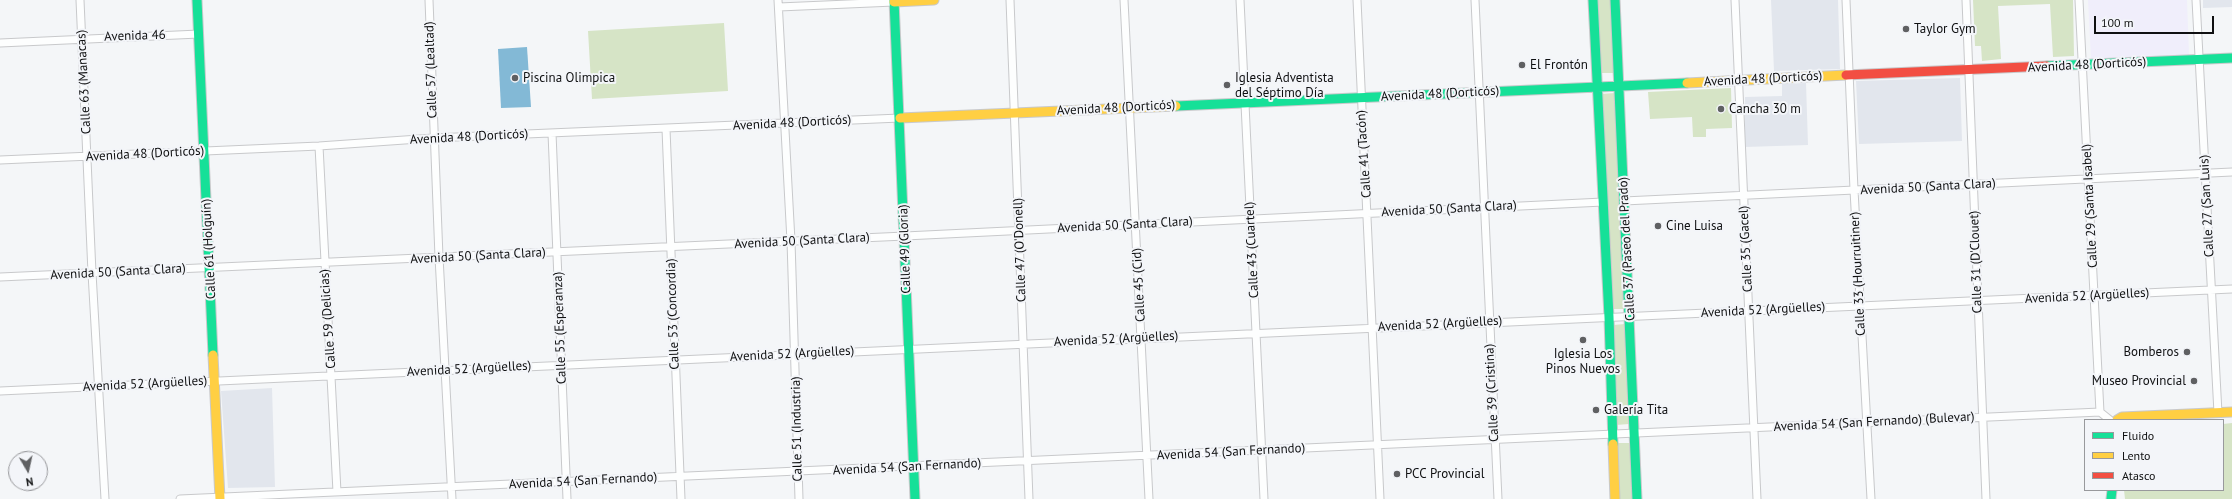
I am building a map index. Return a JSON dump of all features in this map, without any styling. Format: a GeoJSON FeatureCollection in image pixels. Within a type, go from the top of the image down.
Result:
{"type":"FeatureCollection","features":[{"type":"Feature","properties":{"kind":"street","name":"Calle 63 (Manacas)"},"geometry":{"type":"LineString","coordinates":[[80,0],[92,273],[100,387],[105,499]]}},
{"type":"Feature","properties":{"kind":"street","name":"Calle 61 (Holguín)"},"geometry":{"type":"LineString","coordinates":[[197,0],[220,498]]}},
{"type":"Feature","properties":{"kind":"street","name":"Calle 57 (Lealtad)"},"geometry":{"type":"LineString","coordinates":[[429,0],[433,138],[452,499]]}},
{"type":"Feature","properties":{"kind":"street"},"geometry":{"type":"LineString","coordinates":[[779,3],[934,0]]}},
{"type":"Feature","properties":{"kind":"street","name":"Calle 47 (O'Donell)"},"geometry":{"type":"LineString","coordinates":[[1010,0],[1020,231],[1022,344],[1030,499]]}},
{"type":"Feature","properties":{"kind":"street","name":"Calle 45 (Cid)"},"geometry":{"type":"LineString","coordinates":[[1124,0],[1131,108],[1149,499]]}},
{"type":"Feature","properties":{"kind":"street","name":"Calle 43 (Cuartel)"},"geometry":{"type":"LineString","coordinates":[[1240,0],[1264,499]]}},
{"type":"Feature","properties":{"kind":"street","name":"Calle 41 (Tacón)"},"geometry":{"type":"LineString","coordinates":[[1357,0],[1360,97],[1368,213],[1380,499]]}},
{"type":"Feature","properties":{"kind":"street","name":"Calle 39 (Cristina)"},"geometry":{"type":"LineString","coordinates":[[1475,0],[1498,499]]}},
{"type":"Feature","properties":{"kind":"street","name":"Calle 37 (Paseo del Prado)"},"geometry":{"type":"LineString","coordinates":[[1593,0],[1609,317],[1615,499]]}},
{"type":"Feature","properties":{"kind":"street","name":"Calle 37 (Paseo del Prado)"},"geometry":{"type":"LineString","coordinates":[[1615,0],[1620,86],[1637,499]]}},
{"type":"Feature","properties":{"kind":"street","name":"Calle 35 (Gacel)"},"geometry":{"type":"LineString","coordinates":[[1735,0],[1757,499]]}},
{"type":"Feature","properties":{"kind":"street","name":"Calle 33 (Hourruitiner)"},"geometry":{"type":"LineString","coordinates":[[1846,0],[1854,190],[1871,499]]}},
{"type":"Feature","properties":{"kind":"street","name":"Calle 31 (D'Clouet)"},"geometry":{"type":"LineString","coordinates":[[1966,0],[1986,499]]}},
{"type":"Feature","properties":{"kind":"street","name":"Calle 29 (Santa Isabel)"},"geometry":{"type":"LineString","coordinates":[[2079,0],[2100,412]]}},
{"type":"Feature","properties":{"kind":"street","name":"Calle 27 (San Luis)"},"geometry":{"type":"LineString","coordinates":[[2196,0],[2218,413]]}},
{"type":"Feature","properties":{"kind":"street","name":"Calle 49 (Gloria)"},"geometry":{"type":"LineString","coordinates":[[894,1],[915,499]]}},
{"type":"Feature","properties":{"kind":"street","name":"Calle 51 (Industria)"},"geometry":{"type":"LineString","coordinates":[[779,3],[791,241],[799,499]]}},
{"type":"Feature","properties":{"kind":"street","name":"Avenida 46"},"geometry":{"type":"LineString","coordinates":[[0,43],[82,38],[199,34]]}},
{"type":"Feature","properties":{"kind":"street","name":"Avenida 48 (Dorticós)"},"geometry":{"type":"LineString","coordinates":[[0,160],[319,146],[433,138],[786,124],[2232,58]]}},
{"type":"Feature","properties":{"kind":"street","name":"Calle 53 (Concordia)"},"geometry":{"type":"LineString","coordinates":[[666,129],[681,499]]}},
{"type":"Feature","properties":{"kind":"street","name":"Calle 55 (Esperanza)"},"geometry":{"type":"LineString","coordinates":[[552,133],[567,499]]}},
{"type":"Feature","properties":{"kind":"street","name":"Calle 59 (Delicias)"},"geometry":{"type":"LineString","coordinates":[[319,146],[337,492]]}},
{"type":"Feature","properties":{"kind":"street","name":"Avenida 50 (Santa Clara)"},"geometry":{"type":"LineString","coordinates":[[1624,201],[2232,172]]}},
{"type":"Feature","properties":{"kind":"street","name":"Avenida 50 (Santa Clara)"},"geometry":{"type":"LineString","coordinates":[[0,277],[1020,231],[1603,202]]}},
{"type":"Feature","properties":{"kind":"street","name":"Avenida 52 (Argüelles)"},"geometry":{"type":"LineString","coordinates":[[0,391],[2232,289]]}},
{"type":"Feature","properties":{"kind":"street"},"geometry":{"type":"LineString","coordinates":[[2100,412],[2109,419]]}},
{"type":"Feature","properties":{"kind":"street","name":"Avenida 54 (San Fernando) (Bulevar)"},"geometry":{"type":"LineString","coordinates":[[1634,434],[2100,412]]}},
{"type":"Feature","properties":{"kind":"street"},"geometry":{"type":"LineString","coordinates":[[2118,419],[2122,417],[2232,412]]}},
{"type":"Feature","properties":{"kind":"street","name":"Avenida 54 (San Fernando)"},"geometry":{"type":"LineString","coordinates":[[180,499],[1634,434]]}},
{"type":"Feature","properties":{"kind":"shaded area"},"geometry":{"type":"Polygon","coordinates":[[[1771,0],[1838,0],[1840,69],[1774,71],[1771,0]]]}},
{"type":"Feature","properties":{"kind":"shaded area"},"geometry":{"type":"Polygon","coordinates":[[[2088,0],[2187,0],[2189,55],[2091,59],[2088,0]]]}},
{"type":"Feature","properties":{"kind":"shaded area"},"geometry":{"type":"Polygon","coordinates":[[[2203,0],[2232,0],[2232,7],[2203,8],[2203,0]]]}},
{"type":"Feature","properties":{"kind":"shaded area"},"geometry":{"type":"Polygon","coordinates":[[[1960,78],[1962,141],[1859,144],[1856,81],[1960,78]]]}},
{"type":"Feature","properties":{"kind":"shaded area"},"geometry":{"type":"Polygon","coordinates":[[[1806,83],[1808,145],[1745,147],[1745,97],[1782,96],[1782,84],[1806,83]]]}},
{"type":"Feature","properties":{"kind":"shaded area"},"geometry":{"type":"Polygon","coordinates":[[[272,388],[275,487],[228,488],[221,391],[272,388]]]}},
{"type":"Feature","properties":{"kind":"green space"},"geometry":{"type":"Polygon","coordinates":[[[1597,0],[1611,0],[1614,73],[1600,73],[1597,0]]]}},
{"type":"Feature","properties":{"kind":"green space"},"geometry":{"type":"Polygon","coordinates":[[[1973,0],[2073,0],[2074,56],[2053,57],[2050,4],[1998,6],[2001,59],[1982,61],[1981,46],[1975,46],[1973,0]]]}},
{"type":"Feature","properties":{"kind":"green space"},"geometry":{"type":"Polygon","coordinates":[[[724,23],[728,91],[592,99],[588,31],[724,23]]]}},
{"type":"Feature","properties":{"kind":"green space"},"geometry":{"type":"Polygon","coordinates":[[[1731,88],[1732,128],[1706,129],[1706,137],[1693,137],[1692,117],[1650,119],[1648,92],[1731,88]]]}},
{"type":"Feature","properties":{"kind":"green space"},"geometry":{"type":"Polygon","coordinates":[[[1615,93],[1625,309],[1612,309],[1601,94],[1615,93]]]}},
{"type":"Feature","properties":{"kind":"green space"},"geometry":{"type":"Polygon","coordinates":[[[1625,324],[1629,424],[1616,425],[1613,325],[1625,324]]]}},
{"type":"Feature","properties":{"kind":"green space"},"geometry":{"type":"Polygon","coordinates":[[[2232,423],[2232,499],[2125,499],[2124,491],[2224,491],[2224,424],[2232,423]]]}},
{"type":"Feature","properties":{"kind":"green space"},"geometry":{"type":"Polygon","coordinates":[[[1617,443],[1631,443],[1634,499],[1620,499],[1617,443]]]}},
{"type":"Feature","properties":{"kind":"water","name":"Piscina Olimpica"},"geometry":{"type":"Polygon","coordinates":[[[527,47],[531,107],[501,108],[498,49],[527,47]]]}},
{"type":"Feature","properties":{"kind":"traffic: fast"},"geometry":{"type":"LineString","coordinates":[[197,0],[213,355]]}},
{"type":"Feature","properties":{"kind":"traffic: fast"},"geometry":{"type":"LineString","coordinates":[[894,0],[915,499]]}},
{"type":"Feature","properties":{"kind":"traffic: fast"},"geometry":{"type":"LineString","coordinates":[[1593,0],[1609,317],[1613,444]]}},
{"type":"Feature","properties":{"kind":"traffic: fast"},"geometry":{"type":"LineString","coordinates":[[1615,0],[1637,499]]}},
{"type":"Feature","properties":{"kind":"traffic: fast"},"geometry":{"type":"LineString","coordinates":[[2047,66],[2232,58]]}},
{"type":"Feature","properties":{"kind":"traffic: fast"},"geometry":{"type":"LineString","coordinates":[[1176,106],[1687,83]]}},
{"type":"Feature","properties":{"kind":"traffic: fast"},"geometry":{"type":"LineString","coordinates":[[2111,499],[2112,491]]}},
{"type":"Feature","properties":{"kind":"traffic: slow"},"geometry":{"type":"LineString","coordinates":[[894,2],[934,0]]}},
{"type":"Feature","properties":{"kind":"traffic: slow"},"geometry":{"type":"LineString","coordinates":[[1687,83],[1846,75]]}},
{"type":"Feature","properties":{"kind":"traffic: slow"},"geometry":{"type":"LineString","coordinates":[[900,118],[1176,106]]}},
{"type":"Feature","properties":{"kind":"traffic: slow"},"geometry":{"type":"LineString","coordinates":[[213,355],[220,499]]}},
{"type":"Feature","properties":{"kind":"traffic: slow"},"geometry":{"type":"LineString","coordinates":[[2119,419],[2122,417],[2232,412]]}},
{"type":"Feature","properties":{"kind":"traffic: slow"},"geometry":{"type":"LineString","coordinates":[[1613,444],[1615,499]]}},
{"type":"Feature","properties":{"kind":"traffic: jam"},"geometry":{"type":"LineString","coordinates":[[1846,75],[2047,66]]}},
{"type":"Feature","properties":{"kind":"place","name":"Taylor Gym"},"geometry":{"type":"Point","coordinates":[1906,29]}},
{"type":"Feature","properties":{"kind":"place","name":"El Frontón"},"geometry":{"type":"Point","coordinates":[1522,65]}},
{"type":"Feature","properties":{"kind":"place","name":"Piscina Olimpica"},"geometry":{"type":"Point","coordinates":[515,78]}},
{"type":"Feature","properties":{"kind":"place","name":"Iglesia Adventista del Séptimo Día"},"geometry":{"type":"Point","coordinates":[1227,85]}},
{"type":"Feature","properties":{"kind":"place","name":"Cancha 30 m"},"geometry":{"type":"Point","coordinates":[1721,109]}},
{"type":"Feature","properties":{"kind":"place","name":"Cine Luisa"},"geometry":{"type":"Point","coordinates":[1658,226]}},
{"type":"Feature","properties":{"kind":"place","name":"Iglesia Los Pinos Nuevos"},"geometry":{"type":"Point","coordinates":[1583,340]}},
{"type":"Feature","properties":{"kind":"place","name":"Bomberos"},"geometry":{"type":"Point","coordinates":[2187,352]}},
{"type":"Feature","properties":{"kind":"place","name":"Museo Provincial"},"geometry":{"type":"Point","coordinates":[2194,381]}},
{"type":"Feature","properties":{"kind":"place","name":"Galería Tita"},"geometry":{"type":"Point","coordinates":[1596,410]}},
{"type":"Feature","properties":{"kind":"place","name":"PCC Provincial"},"geometry":{"type":"Point","coordinates":[1397,474]}}]}
